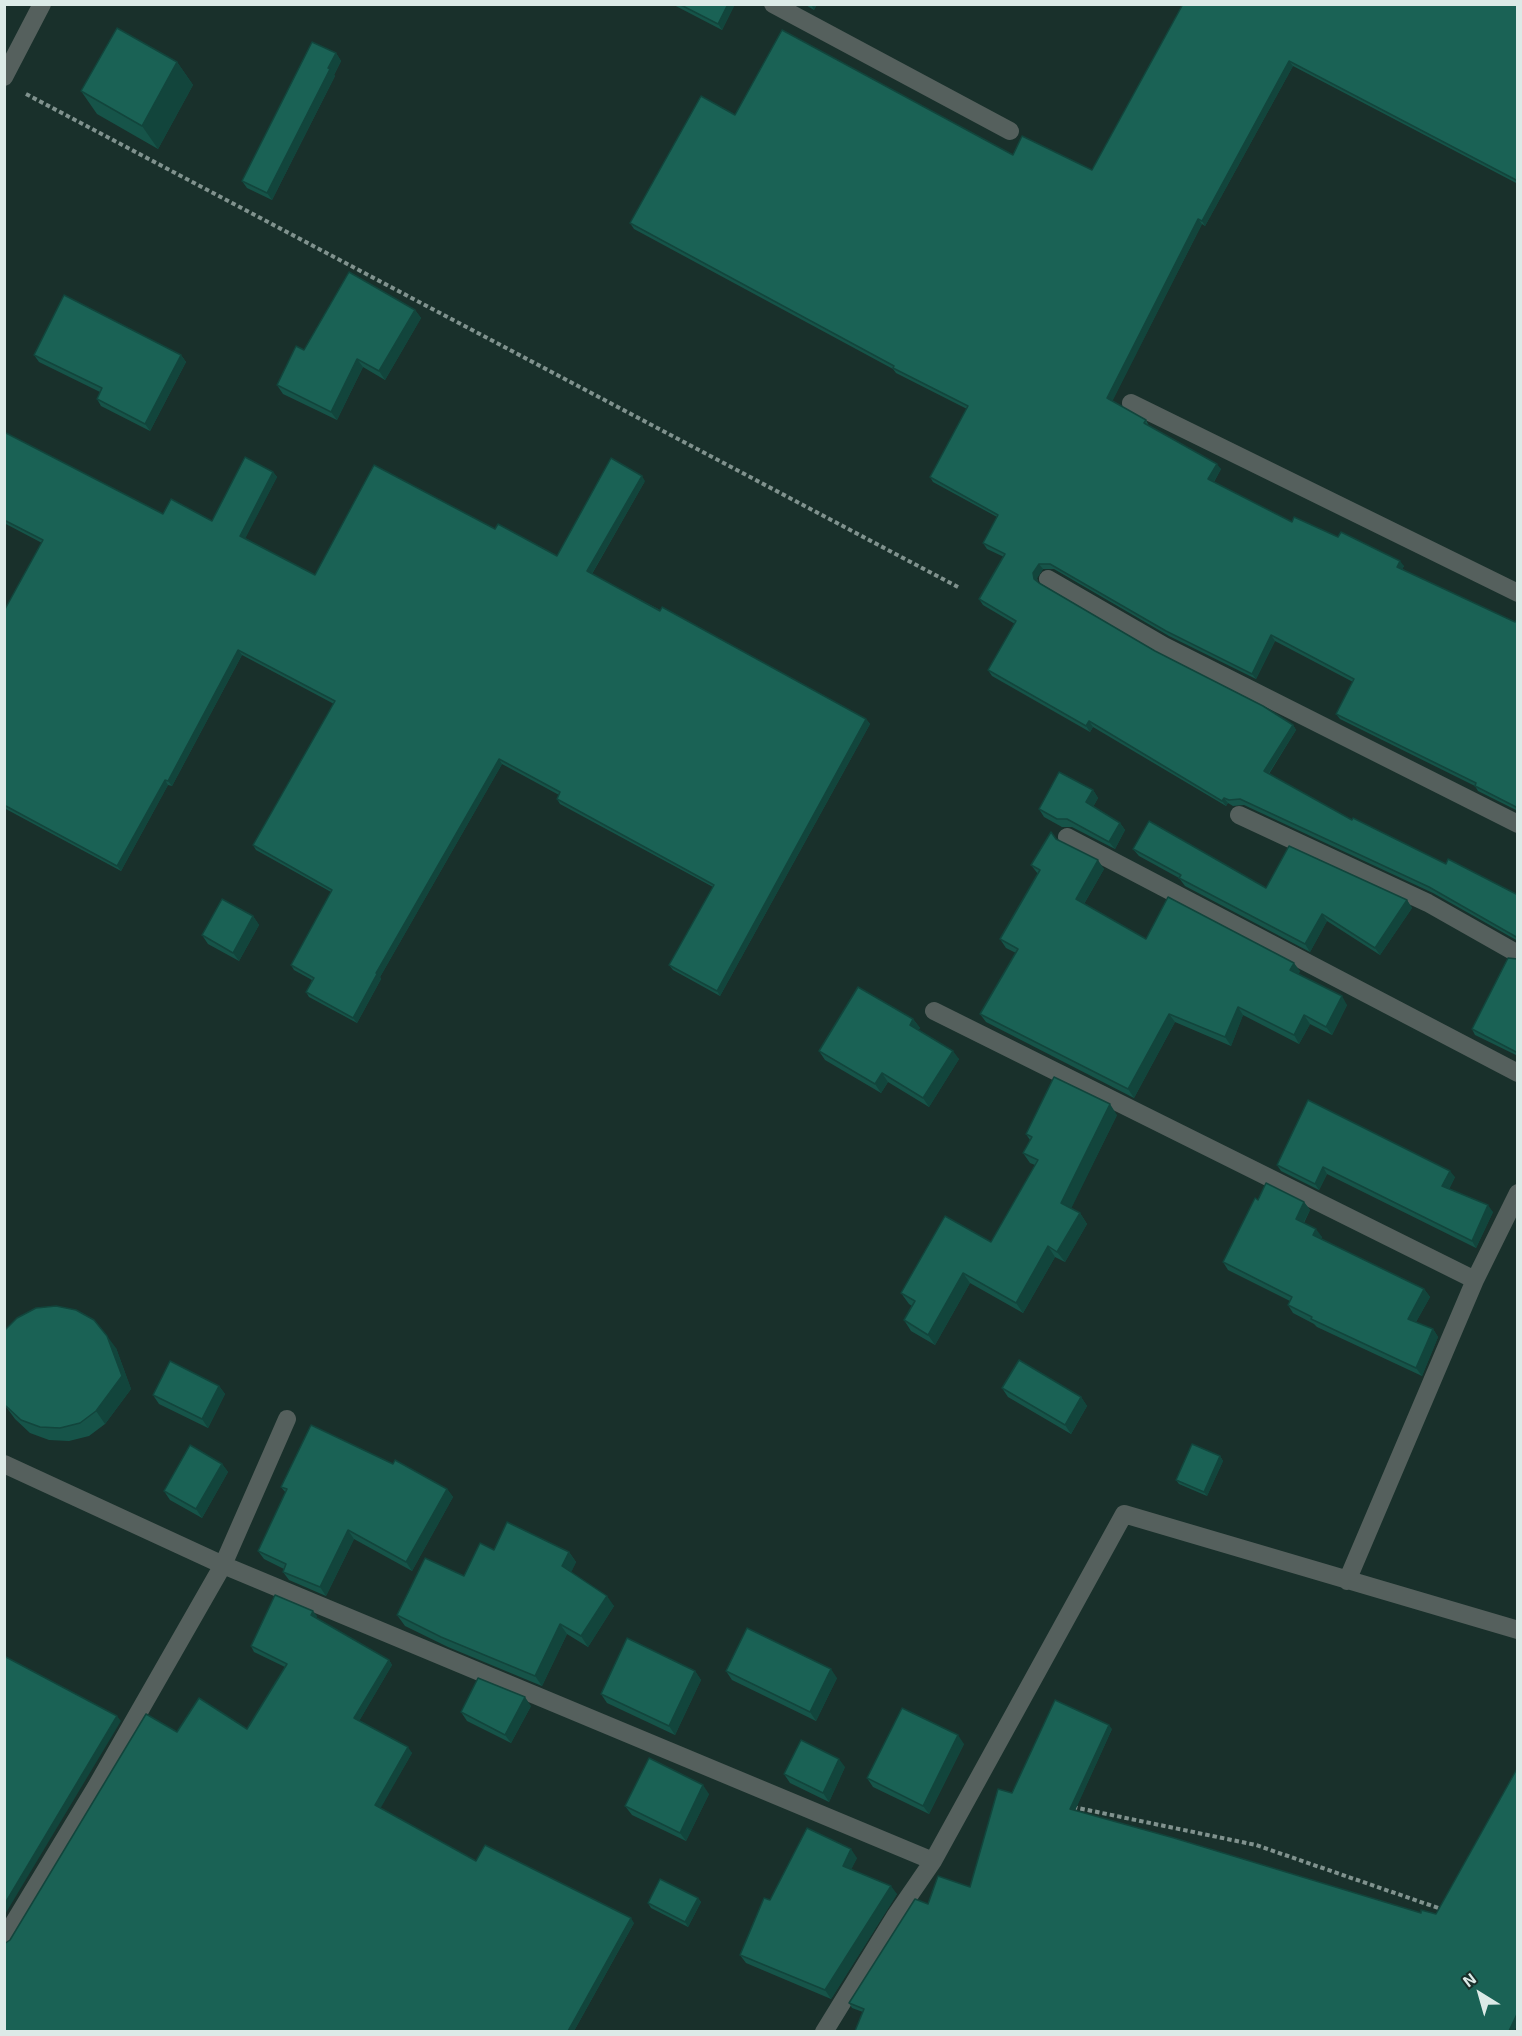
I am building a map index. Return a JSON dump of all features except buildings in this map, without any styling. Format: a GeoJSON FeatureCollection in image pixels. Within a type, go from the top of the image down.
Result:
{"type":"FeatureCollection","features":[{"type":"Feature","properties":{"kind":"street"},"geometry":{"type":"LineString","coordinates":[[4,77],[42,4]]}},
{"type":"Feature","properties":{"kind":"street"},"geometry":{"type":"LineString","coordinates":[[773,4],[1010,131]]}},
{"type":"Feature","properties":{"kind":"street"},"geometry":{"type":"LineString","coordinates":[[1131,403],[1518,593]]}},
{"type":"Feature","properties":{"kind":"street"},"geometry":{"type":"LineString","coordinates":[[1048,579],[1164,646],[1518,824]]}},
{"type":"Feature","properties":{"kind":"street"},"geometry":{"type":"LineString","coordinates":[[1239,815],[1428,903],[1518,954]]}},
{"type":"Feature","properties":{"kind":"street"},"geometry":{"type":"LineString","coordinates":[[1066,837],[1518,1073]]}},
{"type":"Feature","properties":{"kind":"street"},"geometry":{"type":"LineString","coordinates":[[934,1011],[1475,1281]]}},
{"type":"Feature","properties":{"kind":"street"},"geometry":{"type":"LineString","coordinates":[[1347,1581],[1475,1281],[1518,1193]]}},
{"type":"Feature","properties":{"kind":"street"},"geometry":{"type":"LineString","coordinates":[[4,1939],[96,1787],[224,1564],[287,1419]]}},
{"type":"Feature","properties":{"kind":"street"},"geometry":{"type":"LineString","coordinates":[[4,1464],[224,1564],[933,1861]]}},
{"type":"Feature","properties":{"kind":"street"},"geometry":{"type":"LineString","coordinates":[[824,2031],[896,1915],[933,1861],[1124,1514],[1518,1630]]}},
{"type":"Feature","properties":{"kind":"path"},"geometry":{"type":"LineString","coordinates":[[26,94],[958,587]]}},
{"type":"Feature","properties":{"kind":"path"},"geometry":{"type":"LineString","coordinates":[[1068,1804],[1078,1809],[1256,1845],[1451,1912]]}}]}
